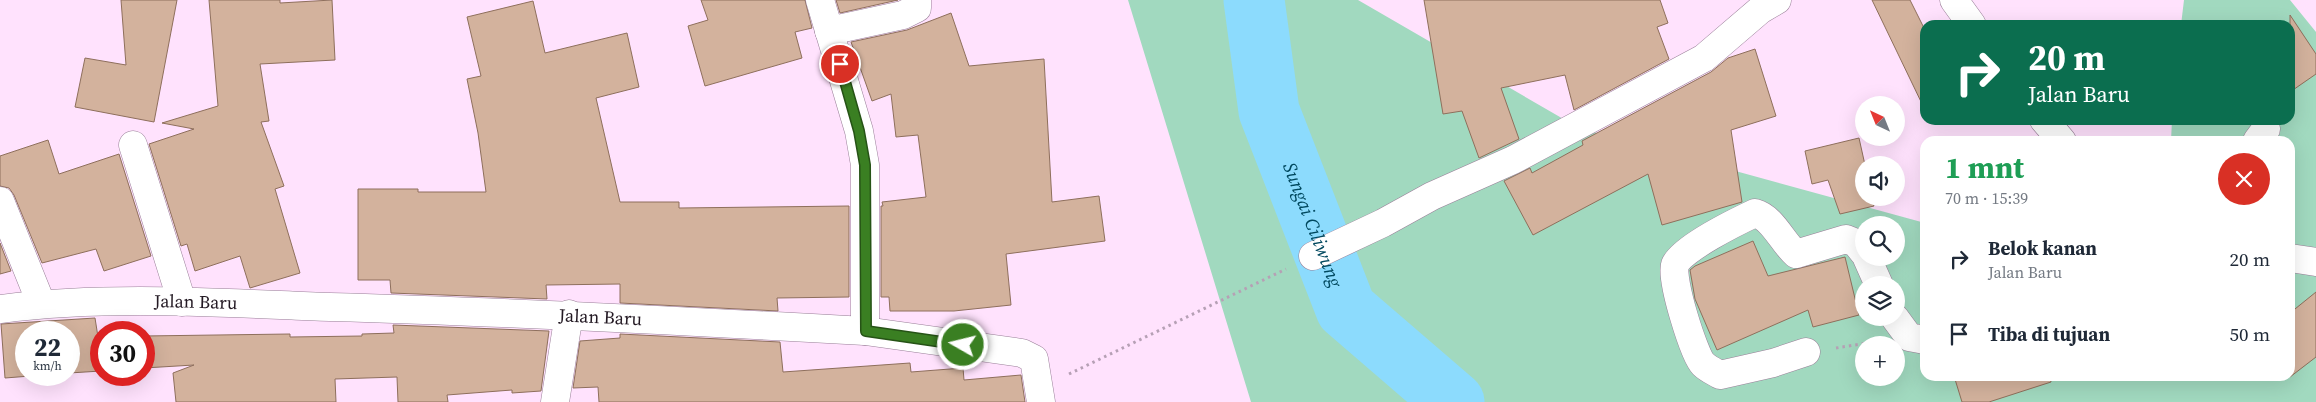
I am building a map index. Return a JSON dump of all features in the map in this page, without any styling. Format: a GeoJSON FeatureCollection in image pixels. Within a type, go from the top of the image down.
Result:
{"type":"FeatureCollection","features":[{"type":"Feature","properties":{"kind":"street"},"geometry":{"type":"LineString","coordinates":[[820,0],[859,131],[865,165],[866,331]]}},
{"type":"Feature","properties":{"kind":"street"},"geometry":{"type":"LineString","coordinates":[[830,31],[903,15],[917,8],[917,0]]}},
{"type":"Feature","properties":{"kind":"street"},"geometry":{"type":"LineString","coordinates":[[1313,256],[1383,223],[1432,196],[1514,160],[1704,58],[1760,10],[1777,0]]}},
{"type":"Feature","properties":{"kind":"street"},"geometry":{"type":"LineString","coordinates":[[1954,0],[1968,20]]}},
{"type":"Feature","properties":{"kind":"street"},"geometry":{"type":"LineString","coordinates":[[2048,125],[2058,136]]}},
{"type":"Feature","properties":{"kind":"street"},"geometry":{"type":"LineString","coordinates":[[133,145],[182,302]]}},
{"type":"Feature","properties":{"kind":"street"},"geometry":{"type":"LineString","coordinates":[[0,201],[41,303]]}},
{"type":"Feature","properties":{"kind":"street"},"geometry":{"type":"LineString","coordinates":[[1806,352],[1773,363],[1720,375],[1702,364],[1682,312],[1674,278],[1675,264],[1690,249],[1755,213],[1765,216],[1786,246],[1796,254],[1846,239],[1855,243]]}},
{"type":"Feature","properties":{"kind":"street"},"geometry":{"type":"LineString","coordinates":[[2295,259],[2316,262]]}},
{"type":"Feature","properties":{"kind":"street","name":"Jalan Baru"},"geometry":{"type":"LineString","coordinates":[[0,309],[41,303],[182,302],[569,314],[866,331],[1022,353],[1034,359],[1040,395]]}},
{"type":"Feature","properties":{"kind":"street"},"geometry":{"type":"LineString","coordinates":[[555,402],[569,314]]}},
{"type":"Feature","properties":{"kind":"path"},"geometry":{"type":"LineString","coordinates":[[1040,395],[1313,256]]}},
{"type":"Feature","properties":{"kind":"path"},"geometry":{"type":"LineString","coordinates":[[1806,352],[1910,331]]}},
{"type":"Feature","properties":{"kind":"green space"},"geometry":{"type":"Polygon","coordinates":[[[1128,0],[1358,0],[1579,128],[1855,204],[1855,206],[1863,206],[1900,216],[1855,216],[1855,266],[1905,266],[1905,218],[1920,222],[1920,381],[2295,381],[2295,136],[2171,136],[2172,125],[2295,125],[2295,20],[2182,20],[2184,0],[2290,0],[2316,32],[2316,402],[1251,402],[1128,0]]]}},
{"type":"Feature","properties":{"kind":"building"},"geometry":{"type":"Polygon","coordinates":[[[121,0],[177,0],[154,122],[75,107],[85,58],[126,65],[121,0]]]}},
{"type":"Feature","properties":{"kind":"building"},"geometry":{"type":"Polygon","coordinates":[[[209,0],[280,0],[280,3],[332,0],[335,60],[260,64],[269,121],[261,122],[284,186],[275,189],[300,273],[250,288],[240,256],[195,271],[187,244],[181,246],[149,144],[194,129],[162,123],[218,106],[209,0]]]}},
{"type":"Feature","properties":{"kind":"building"},"geometry":{"type":"Polygon","coordinates":[[[701,0],[805,0],[812,28],[795,32],[802,58],[705,86],[688,26],[708,20],[701,0]]]}},
{"type":"Feature","properties":{"kind":"building"},"geometry":{"type":"Polygon","coordinates":[[[836,0],[898,0],[840,13],[836,0]]]}},
{"type":"Feature","properties":{"kind":"building"},"geometry":{"type":"Polygon","coordinates":[[[1424,0],[1660,0],[1668,23],[1657,27],[1669,59],[1574,110],[1565,75],[1501,88],[1519,139],[1479,158],[1462,111],[1443,114],[1424,0]]]}},
{"type":"Feature","properties":{"kind":"building"},"geometry":{"type":"Polygon","coordinates":[[[1872,0],[1910,0],[1920,20],[1920,100],[1872,0]]]}},
{"type":"Feature","properties":{"kind":"building"},"geometry":{"type":"Polygon","coordinates":[[[533,1],[545,53],[627,33],[639,87],[596,98],[620,202],[679,202],[679,208],[849,206],[849,297],[777,298],[778,311],[620,303],[620,284],[546,285],[547,299],[391,293],[390,280],[358,280],[358,189],[418,189],[418,192],[486,192],[478,133],[467,79],[481,76],[467,17],[533,1]]]}},
{"type":"Feature","properties":{"kind":"building"},"geometry":{"type":"Polygon","coordinates":[[[951,13],[969,66],[1044,59],[1052,202],[1099,196],[1105,241],[1006,254],[1011,305],[954,311],[890,311],[889,297],[881,297],[881,206],[883,206],[882,202],[926,197],[918,135],[896,137],[891,94],[872,101],[851,42],[907,30],[951,13]]]}},
{"type":"Feature","properties":{"kind":"building"},"geometry":{"type":"Polygon","coordinates":[[[2295,22],[2316,54],[2316,74],[2295,89],[2295,22]]]}},
{"type":"Feature","properties":{"kind":"building"},"geometry":{"type":"Polygon","coordinates":[[[1755,49],[1776,116],[1731,130],[1742,202],[1662,225],[1648,174],[1533,235],[1504,181],[1530,168],[1532,173],[1583,145],[1582,141],[1711,72],[1728,58],[1755,49]]]}},
{"type":"Feature","properties":{"kind":"building"},"geometry":{"type":"Polygon","coordinates":[[[1855,139],[1855,146],[1861,146],[1863,156],[1855,156],[1855,206],[1874,206],[1840,214],[1828,180],[1812,184],[1805,151],[1855,139]]]}},
{"type":"Feature","properties":{"kind":"building"},"geometry":{"type":"Polygon","coordinates":[[[48,140],[59,174],[119,154],[151,256],[104,271],[96,249],[42,263],[14,195],[9,188],[0,186],[0,156],[48,140]]]}},
{"type":"Feature","properties":{"kind":"building"},"geometry":{"type":"Polygon","coordinates":[[[1753,241],[1768,276],[1845,257],[1855,298],[1855,316],[1813,327],[1808,310],[1717,350],[1695,299],[1690,270],[1695,266],[1753,241]]]}},
{"type":"Feature","properties":{"kind":"building"},"geometry":{"type":"Polygon","coordinates":[[[0,243],[11,271],[0,274],[0,243]]]}},
{"type":"Feature","properties":{"kind":"building"},"geometry":{"type":"Polygon","coordinates":[[[2316,292],[2316,357],[2295,373],[2295,309],[2316,292]]]}},
{"type":"Feature","properties":{"kind":"building"},"geometry":{"type":"Polygon","coordinates":[[[95,318],[95,321],[90,321],[90,372],[80,372],[80,321],[48,321],[95,318]]]}},
{"type":"Feature","properties":{"kind":"building"},"geometry":{"type":"Polygon","coordinates":[[[15,323],[15,377],[5,378],[1,324],[15,323]]]}},
{"type":"Feature","properties":{"kind":"building"},"geometry":{"type":"Polygon","coordinates":[[[393,325],[549,331],[541,391],[512,393],[512,390],[447,395],[448,402],[398,402],[397,377],[335,379],[336,402],[176,402],[173,373],[194,365],[155,367],[155,336],[290,334],[290,337],[362,336],[362,334],[394,333],[393,325]]]}},
{"type":"Feature","properties":{"kind":"building"},"geometry":{"type":"Polygon","coordinates":[[[620,334],[780,342],[783,372],[910,363],[911,372],[963,368],[964,380],[1021,375],[1025,402],[599,402],[598,387],[573,388],[580,341],[620,338],[620,334]]]}},
{"type":"Feature","properties":{"kind":"building"},"geometry":{"type":"Polygon","coordinates":[[[1956,381],[2051,381],[1989,402],[1962,402],[1956,381]]]}},
{"type":"Feature","properties":{"kind":"waterway","name":"Sungai Ciliwung"},"geometry":{"type":"LineString","coordinates":[[1254,0],[1269,111],[1346,309],[1454,402]]}},
{"type":"Feature","properties":{"kind":"route"},"geometry":{"type":"LineString","coordinates":[[840,64],[859,131],[865,165],[866,331],[963,345]]}}]}
